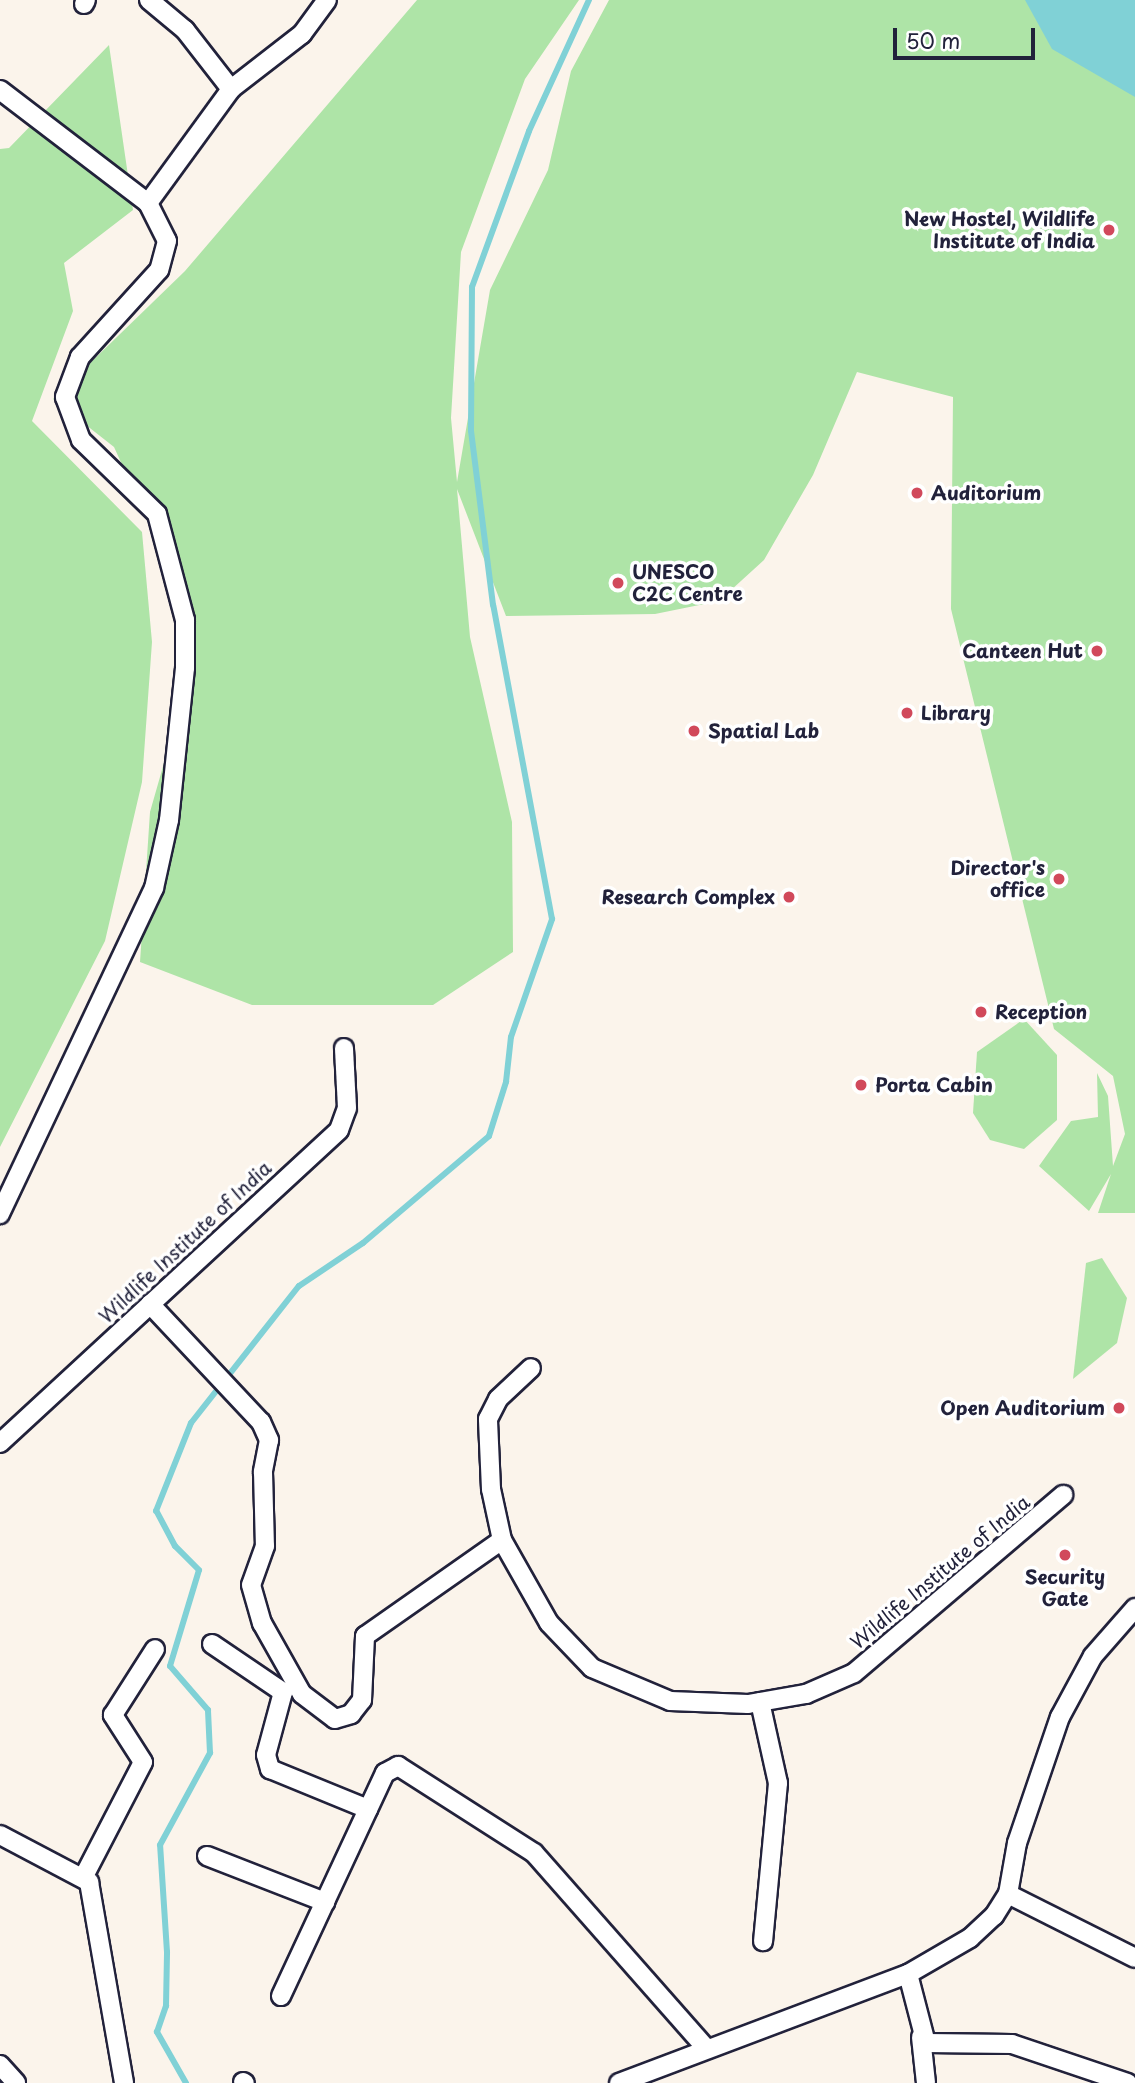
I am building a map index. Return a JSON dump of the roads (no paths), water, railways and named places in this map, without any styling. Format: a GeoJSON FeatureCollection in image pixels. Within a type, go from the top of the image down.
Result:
{"type":"FeatureCollection","features":[{"type":"Feature","properties":{"kind":"street"},"geometry":{"type":"LineString","coordinates":[[149,0],[185,30],[231,89]]}},
{"type":"Feature","properties":{"kind":"street"},"geometry":{"type":"LineString","coordinates":[[148,203],[231,89],[302,34],[327,0]]}},
{"type":"Feature","properties":{"kind":"street"},"geometry":{"type":"LineString","coordinates":[[0,89],[148,203],[167,241],[159,270],[80,357],[65,397],[80,440],[144,499],[165,535],[185,620],[169,820],[154,888],[0,1214]]}},
{"type":"Feature","properties":{"kind":"street","name":"Wildlife Institute of India"},"geometry":{"type":"LineString","coordinates":[[0,1443],[339,1130],[347,1108],[344,1048]]}},
{"type":"Feature","properties":{"kind":"street"},"geometry":{"type":"LineString","coordinates":[[150,1304],[261,1422],[269,1440],[262,1472],[266,1527],[251,1585],[262,1623],[320,1713],[335,1719],[351,1714],[367,1681],[359,1658],[365,1636],[466,1561],[502,1540]]}},
{"type":"Feature","properties":{"kind":"street","name":"Wildlife Institute of India"},"geometry":{"type":"LineString","coordinates":[[531,1368],[498,1399],[488,1419],[491,1489],[502,1540],[549,1623],[592,1668],[670,1701],[760,1702],[806,1694],[853,1673],[1063,1494]]}},
{"type":"Feature","properties":{"kind":"street"},"geometry":{"type":"LineString","coordinates":[[619,2083],[705,2047],[908,1973],[970,1938],[1008,1894],[1017,1843],[1060,1717],[1093,1656],[1135,1608]]}},
{"type":"Feature","properties":{"kind":"street"},"geometry":{"type":"LineString","coordinates":[[212,1644],[283,1692],[266,1755],[270,1769],[368,1809]]}},
{"type":"Feature","properties":{"kind":"street"},"geometry":{"type":"LineString","coordinates":[[84,1876],[143,1762],[113,1715],[155,1649]]}},
{"type":"Feature","properties":{"kind":"street"},"geometry":{"type":"LineString","coordinates":[[760,1702],[778,1783],[763,1941]]}},
{"type":"Feature","properties":{"kind":"street"},"geometry":{"type":"LineString","coordinates":[[281,1996],[385,1773],[397,1766],[503,1828],[534,1853],[705,2047]]}},
{"type":"Feature","properties":{"kind":"street"},"geometry":{"type":"LineString","coordinates":[[0,1835],[84,1876],[92,1888],[124,2083]]}},
{"type":"Feature","properties":{"kind":"street"},"geometry":{"type":"LineString","coordinates":[[207,1856],[325,1902]]}},
{"type":"Feature","properties":{"kind":"street"},"geometry":{"type":"LineString","coordinates":[[1008,1894],[1135,1958]]}},
{"type":"Feature","properties":{"kind":"street"},"geometry":{"type":"LineString","coordinates":[[908,1973],[921,2037],[926,2083]]}},
{"type":"Feature","properties":{"kind":"street"},"geometry":{"type":"LineString","coordinates":[[921,2037],[933,2045],[1012,2044],[1128,2083]]}},
{"type":"Feature","properties":{"kind":"street"},"geometry":{"type":"LineString","coordinates":[[0,2065],[16,2083]]}},
{"type":"Feature","properties":{"kind":"water"},"geometry":{"type":"Polygon","coordinates":[[[1025,0],[1135,0],[1135,97],[1052,49],[1025,0]]]}},
{"type":"Feature","properties":{"kind":"waterway"},"geometry":{"type":"LineString","coordinates":[[186,2083],[157,2032],[166,2006],[167,1952],[160,1845],[210,1753],[208,1710],[170,1666],[199,1570],[175,1546],[156,1511],[191,1423],[299,1286],[363,1243],[489,1136],[506,1082],[511,1037],[552,919],[493,605],[471,430],[472,287],[529,131],[589,0]]}},
{"type":"Feature","properties":{"kind":"place","name":"New Hostel, Wildlife Institute of India"},"geometry":{"type":"Point","coordinates":[1109,230]}},
{"type":"Feature","properties":{"kind":"place","name":"Auditorium"},"geometry":{"type":"Point","coordinates":[917,493]}},
{"type":"Feature","properties":{"kind":"place","name":"UNESCO C2C Centre"},"geometry":{"type":"Point","coordinates":[618,583]}},
{"type":"Feature","properties":{"kind":"place","name":"Canteen Hut"},"geometry":{"type":"Point","coordinates":[1097,651]}},
{"type":"Feature","properties":{"kind":"place","name":"Library"},"geometry":{"type":"Point","coordinates":[907,713]}},
{"type":"Feature","properties":{"kind":"place","name":"Spatial Lab"},"geometry":{"type":"Point","coordinates":[694,731]}},
{"type":"Feature","properties":{"kind":"place","name":"Director's office"},"geometry":{"type":"Point","coordinates":[1059,879]}},
{"type":"Feature","properties":{"kind":"place","name":"Research Complex"},"geometry":{"type":"Point","coordinates":[789,897]}},
{"type":"Feature","properties":{"kind":"place","name":"Reception"},"geometry":{"type":"Point","coordinates":[981,1012]}},
{"type":"Feature","properties":{"kind":"place","name":"Porta Cabin"},"geometry":{"type":"Point","coordinates":[861,1085]}},
{"type":"Feature","properties":{"kind":"place","name":"Open Auditorium"},"geometry":{"type":"Point","coordinates":[1119,1408]}},
{"type":"Feature","properties":{"kind":"place","name":"Security Gate"},"geometry":{"type":"Point","coordinates":[1065,1555]}}]}
